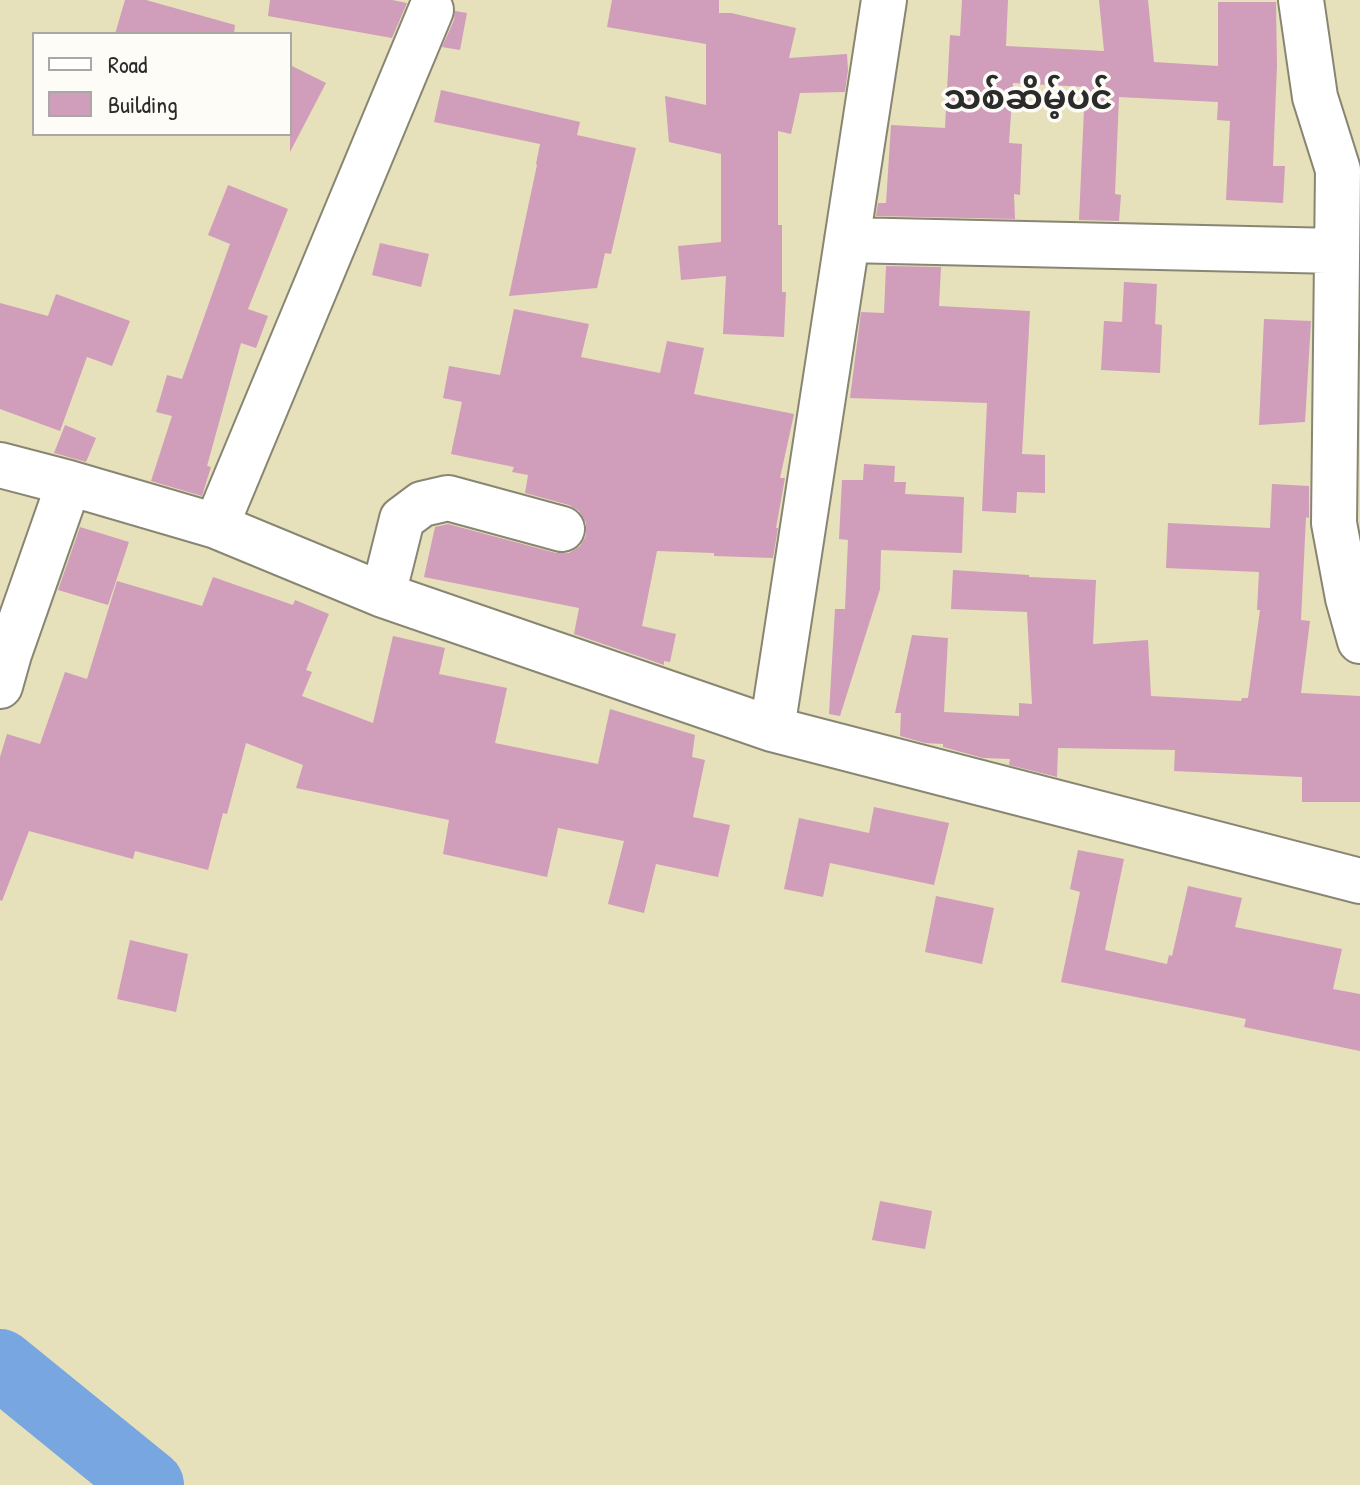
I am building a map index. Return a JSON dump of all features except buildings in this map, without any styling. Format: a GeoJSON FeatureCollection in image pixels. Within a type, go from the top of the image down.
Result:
{"type":"FeatureCollection","features":[{"type":"Feature","properties":{"kind":"street"},"geometry":{"type":"LineString","coordinates":[[772,729],[884,0]]}},
{"type":"Feature","properties":{"kind":"street"},"geometry":{"type":"LineString","coordinates":[[1301,0],[1315,97],[1338,170],[1334,523],[1348,598],[1360,641]]}},
{"type":"Feature","properties":{"kind":"street"},"geometry":{"type":"LineString","coordinates":[[216,526],[431,10]]}},
{"type":"Feature","properties":{"kind":"street"},"geometry":{"type":"LineString","coordinates":[[847,240],[1337,251]]}},
{"type":"Feature","properties":{"kind":"street"},"geometry":{"type":"LineString","coordinates":[[0,465],[216,526],[383,595],[772,729],[1360,881]]}},
{"type":"Feature","properties":{"kind":"street"},"geometry":{"type":"LineString","coordinates":[[0,686],[69,483]]}},
{"type":"Feature","properties":{"kind":"street"},"geometry":{"type":"LineString","coordinates":[[383,595],[402,519],[422,504],[448,498],[562,529]]}},
{"type":"Feature","properties":{"kind":"waterway"},"geometry":{"type":"LineString","coordinates":[[0,1364],[149,1485]]}},
{"type":"Feature","properties":{"kind":"district","name":"သစ်ဆိမ့်ပင်"},"geometry":{"type":"Point","coordinates":[1028,100]}}]}
